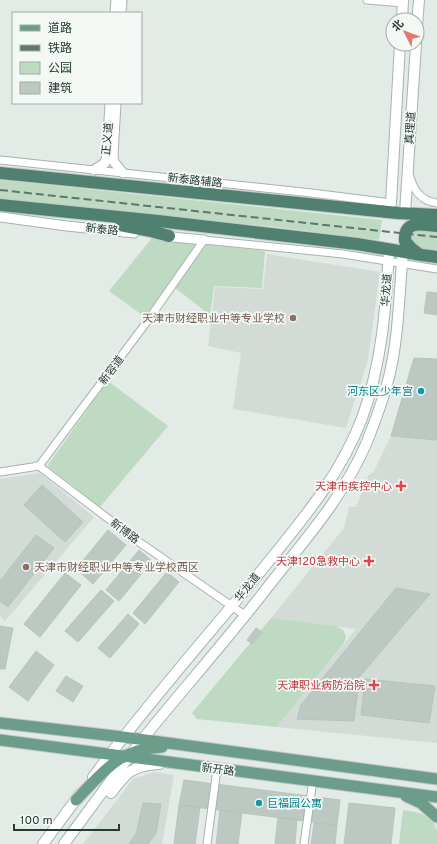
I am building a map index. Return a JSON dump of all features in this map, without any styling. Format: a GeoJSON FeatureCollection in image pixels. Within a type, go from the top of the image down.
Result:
{"type":"FeatureCollection","features":[{"type":"Feature","properties":{"kind":"highway"},"geometry":{"type":"LineString","coordinates":[[0,173],[437,215]]}},
{"type":"Feature","properties":{"kind":"highway"},"geometry":{"type":"LineString","coordinates":[[0,205],[252,231],[357,244],[395,257],[422,255],[437,256]]}},
{"type":"Feature","properties":{"kind":"highway"},"geometry":{"type":"LineString","coordinates":[[23,208],[62,218],[137,228],[169,236]]}},
{"type":"Feature","properties":{"kind":"highway"},"geometry":{"type":"LineString","coordinates":[[422,255],[407,245],[405,237],[407,230],[410,226],[416,224],[437,226]]}},
{"type":"Feature","properties":{"kind":"main road"},"geometry":{"type":"LineString","coordinates":[[418,12],[419,0]]}},
{"type":"Feature","properties":{"kind":"main road"},"geometry":{"type":"LineString","coordinates":[[402,12],[403,1]]}},
{"type":"Feature","properties":{"kind":"main road","name":"真理道"},"geometry":{"type":"LineString","coordinates":[[391,204],[400,52]]}},
{"type":"Feature","properties":{"kind":"main road","name":"真理道"},"geometry":{"type":"LineString","coordinates":[[405,213],[415,52]]}},
{"type":"Feature","properties":{"kind":"main road"},"geometry":{"type":"LineString","coordinates":[[64,844],[129,754],[143,740],[246,616],[334,501],[354,468],[381,404],[389,376],[396,332],[395,257]]}},
{"type":"Feature","properties":{"kind":"main road","name":"华龙道"},"geometry":{"type":"LineString","coordinates":[[44,844],[111,753],[309,511],[334,476],[353,439],[367,402],[378,363],[395,257]]}},
{"type":"Feature","properties":{"kind":"main road","name":"新开路"},"geometry":{"type":"LineString","coordinates":[[0,723],[185,745],[434,780]]}},
{"type":"Feature","properties":{"kind":"main road","name":"新开路"},"geometry":{"type":"LineString","coordinates":[[0,740],[129,754],[217,769],[313,780],[437,797]]}},
{"type":"Feature","properties":{"kind":"main road"},"geometry":{"type":"LineString","coordinates":[[76,800],[106,768],[129,754],[157,747],[185,745]]}},
{"type":"Feature","properties":{"kind":"main road"},"geometry":{"type":"LineString","coordinates":[[72,844],[122,778],[130,771],[146,764],[177,763]]}},
{"type":"Feature","properties":{"kind":"main road"},"geometry":{"type":"LineString","coordinates":[[394,791],[421,803],[437,817]]}},
{"type":"Feature","properties":{"kind":"street"},"geometry":{"type":"LineString","coordinates":[[115,12],[116,0]]}},
{"type":"Feature","properties":{"kind":"street"},"geometry":{"type":"LineString","coordinates":[[121,12],[122,0]]}},
{"type":"Feature","properties":{"kind":"street"},"geometry":{"type":"LineString","coordinates":[[367,0],[403,1]]}},
{"type":"Feature","properties":{"kind":"street","name":"正义道"},"geometry":{"type":"LineString","coordinates":[[94,170],[105,162],[107,155],[110,104]]}},
{"type":"Feature","properties":{"kind":"street","name":"正义道"},"geometry":{"type":"LineString","coordinates":[[116,104],[113,155],[114,162],[123,173]]}},
{"type":"Feature","properties":{"kind":"street","name":"新泰路辅路"},"geometry":{"type":"LineString","coordinates":[[0,160],[341,196],[391,204]]}},
{"type":"Feature","properties":{"kind":"street"},"geometry":{"type":"LineString","coordinates":[[408,166],[412,182],[418,194],[423,199],[437,203]]}},
{"type":"Feature","properties":{"kind":"street","name":"新泰路"},"geometry":{"type":"LineString","coordinates":[[0,217],[67,226],[204,240]]}},
{"type":"Feature","properties":{"kind":"street"},"geometry":{"type":"LineString","coordinates":[[204,240],[395,257],[437,269]]}},
{"type":"Feature","properties":{"kind":"street","name":"新容道"},"geometry":{"type":"LineString","coordinates":[[39,466],[146,324],[204,240]]}},
{"type":"Feature","properties":{"kind":"street"},"geometry":{"type":"LineString","coordinates":[[0,472],[39,466]]}},
{"type":"Feature","properties":{"kind":"street","name":"新博路"},"geometry":{"type":"LineString","coordinates":[[39,466],[139,542],[246,616]]}},
{"type":"Feature","properties":{"kind":"street"},"geometry":{"type":"LineString","coordinates":[[207,844],[217,769]]}},
{"type":"Feature","properties":{"kind":"street"},"geometry":{"type":"LineString","coordinates":[[304,844],[313,780]]}},
{"type":"Feature","properties":{"kind":"shaded area","name":"天津市财经职业中等专业学校"},"geometry":{"type":"Polygon","coordinates":[[[267,254],[380,272],[368,360],[346,428],[233,409],[241,353],[208,346],[215,287],[263,289],[267,254]]]}},
{"type":"Feature","properties":{"kind":"shaded area"},"geometry":{"type":"Polygon","coordinates":[[[391,436],[437,440],[437,743],[277,727],[356,629],[271,618],[344,528],[349,507],[356,507],[368,476],[374,471],[391,436]]]}},
{"type":"Feature","properties":{"kind":"shaded area","name":"天津市财经职业中等专业学校西区"},"geometry":{"type":"Polygon","coordinates":[[[40,473],[94,517],[5,621],[0,616],[0,479],[40,473]]]}},
{"type":"Feature","properties":{"kind":"shaded area"},"geometry":{"type":"Polygon","coordinates":[[[154,772],[174,775],[162,844],[83,844],[133,779],[154,772]]]}},
{"type":"Feature","properties":{"kind":"green space"},"geometry":{"type":"Polygon","coordinates":[[[0,180],[382,220],[379,240],[267,226],[0,200],[0,180]]]}},
{"type":"Feature","properties":{"kind":"green space"},"geometry":{"type":"Polygon","coordinates":[[[416,230],[437,230],[437,251],[421,250],[410,243],[411,232],[416,230]]]}},
{"type":"Feature","properties":{"kind":"green space"},"geometry":{"type":"Polygon","coordinates":[[[152,238],[265,251],[262,288],[214,286],[210,315],[170,284],[145,317],[109,291],[152,238]]]}},
{"type":"Feature","properties":{"kind":"green space"},"geometry":{"type":"Polygon","coordinates":[[[108,381],[168,426],[100,507],[47,466],[108,381]]]}},
{"type":"Feature","properties":{"kind":"green space"},"geometry":{"type":"Polygon","coordinates":[[[271,618],[336,626],[343,630],[346,636],[344,643],[277,727],[197,719],[192,713],[271,618]]]}},
{"type":"Feature","properties":{"kind":"green space"},"geometry":{"type":"Polygon","coordinates":[[[403,810],[424,815],[432,821],[437,831],[437,844],[399,844],[403,810]]]}},
{"type":"Feature","properties":{"kind":"building"},"geometry":{"type":"Polygon","coordinates":[[[427,292],[437,293],[437,315],[424,313],[427,292]]]}},
{"type":"Feature","properties":{"kind":"building","name":"河东区少年宫"},"geometry":{"type":"Polygon","coordinates":[[[414,358],[437,359],[437,440],[391,436],[414,358]]]}},
{"type":"Feature","properties":{"kind":"building"},"geometry":{"type":"Polygon","coordinates":[[[42,485],[83,522],[65,542],[24,505],[42,485]]]}},
{"type":"Feature","properties":{"kind":"building"},"geometry":{"type":"Polygon","coordinates":[[[108,530],[126,545],[93,584],[76,569],[108,530]]]}},
{"type":"Feature","properties":{"kind":"building"},"geometry":{"type":"Polygon","coordinates":[[[36,535],[54,548],[8,607],[0,601],[0,581],[36,535]]]}},
{"type":"Feature","properties":{"kind":"building"},"geometry":{"type":"Polygon","coordinates":[[[139,550],[152,561],[119,601],[106,590],[139,550]]]}},
{"type":"Feature","properties":{"kind":"building"},"geometry":{"type":"Polygon","coordinates":[[[167,572],[179,582],[145,624],[133,613],[167,572]]]}},
{"type":"Feature","properties":{"kind":"building"},"geometry":{"type":"Polygon","coordinates":[[[65,573],[81,585],[40,637],[24,624],[65,573]]]}},
{"type":"Feature","properties":{"kind":"building"},"geometry":{"type":"Polygon","coordinates":[[[396,588],[430,594],[348,690],[358,690],[354,721],[297,719],[301,705],[396,588]]]}},
{"type":"Feature","properties":{"kind":"building"},"geometry":{"type":"Polygon","coordinates":[[[101,590],[114,601],[78,642],[65,631],[101,590]]]}},
{"type":"Feature","properties":{"kind":"building"},"geometry":{"type":"Polygon","coordinates":[[[128,614],[139,624],[110,658],[98,648],[128,614]]]}},
{"type":"Feature","properties":{"kind":"building"},"geometry":{"type":"Polygon","coordinates":[[[0,626],[13,628],[5,669],[0,669],[0,626]]]}},
{"type":"Feature","properties":{"kind":"building"},"geometry":{"type":"Polygon","coordinates":[[[256,628],[262,632],[252,644],[247,640],[256,628]]]}},
{"type":"Feature","properties":{"kind":"building"},"geometry":{"type":"Polygon","coordinates":[[[36,651],[54,665],[28,701],[9,687],[36,651]]]}},
{"type":"Feature","properties":{"kind":"building"},"geometry":{"type":"Polygon","coordinates":[[[66,676],[83,686],[73,702],[56,691],[66,676]]]}},
{"type":"Feature","properties":{"kind":"building"},"geometry":{"type":"Polygon","coordinates":[[[365,679],[435,686],[429,723],[361,715],[365,679]]]}},
{"type":"Feature","properties":{"kind":"building","name":"巨福园公寓"},"geometry":{"type":"Polygon","coordinates":[[[184,780],[340,800],[337,825],[179,805],[184,780]]]}},
{"type":"Feature","properties":{"kind":"building"},"geometry":{"type":"Polygon","coordinates":[[[143,803],[161,804],[156,833],[148,844],[129,844],[136,834],[143,803]]]}},
{"type":"Feature","properties":{"kind":"building"},"geometry":{"type":"Polygon","coordinates":[[[349,803],[395,808],[391,844],[344,844],[349,803]]]}},
{"type":"Feature","properties":{"kind":"building"},"geometry":{"type":"Polygon","coordinates":[[[179,805],[200,807],[195,844],[174,844],[179,805]]]}},
{"type":"Feature","properties":{"kind":"building"},"geometry":{"type":"Polygon","coordinates":[[[220,810],[242,812],[238,844],[216,844],[220,810]]]}},
{"type":"Feature","properties":{"kind":"building"},"geometry":{"type":"Polygon","coordinates":[[[278,817],[297,819],[295,844],[275,844],[278,817]]]}},
{"type":"Feature","properties":{"kind":"building"},"geometry":{"type":"Polygon","coordinates":[[[314,823],[337,825],[335,844],[311,844],[314,823]]]}},
{"type":"Feature","properties":{"kind":"railway"},"geometry":{"type":"LineString","coordinates":[[0,190],[437,237]]}},
{"type":"Feature","properties":{"kind":"place","name":"天津市财经职业中等专业学校"},"geometry":{"type":"Point","coordinates":[293,318]}},
{"type":"Feature","properties":{"kind":"place","name":"河东区少年宫"},"geometry":{"type":"Point","coordinates":[421,391]}},
{"type":"Feature","properties":{"kind":"place","name":"天津市疾控中心"},"geometry":{"type":"Point","coordinates":[401,486]}},
{"type":"Feature","properties":{"kind":"place","name":"天津120急救中心"},"geometry":{"type":"Point","coordinates":[369,561]}},
{"type":"Feature","properties":{"kind":"place","name":"天津市财经职业中等专业学校西区"},"geometry":{"type":"Point","coordinates":[26,567]}},
{"type":"Feature","properties":{"kind":"place","name":"天津职业病防治院"},"geometry":{"type":"Point","coordinates":[374,685]}},
{"type":"Feature","properties":{"kind":"place","name":"巨福园公寓"},"geometry":{"type":"Point","coordinates":[259,803]}}]}
